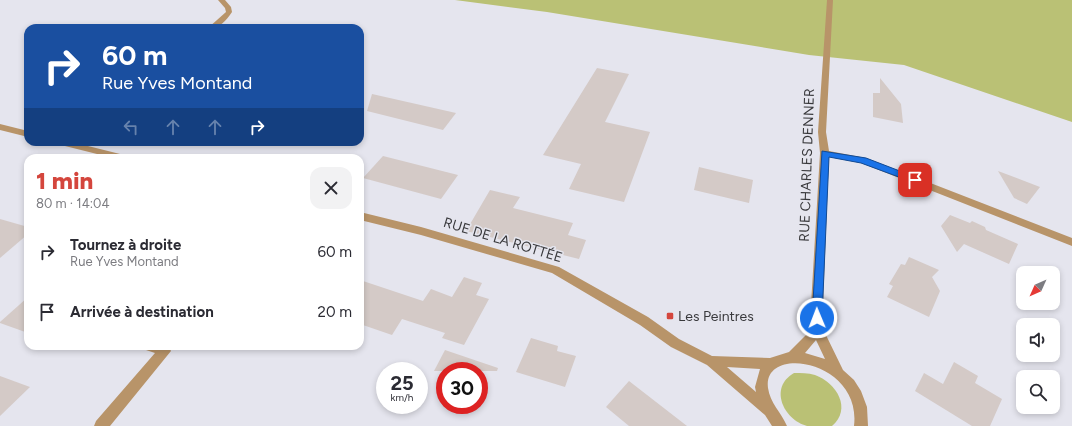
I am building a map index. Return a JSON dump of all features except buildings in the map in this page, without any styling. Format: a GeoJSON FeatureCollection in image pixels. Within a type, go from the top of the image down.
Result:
{"type":"FeatureCollection","features":[{"type":"Feature","properties":{"kind":"street"},"geometry":{"type":"LineString","coordinates":[[217,24],[225,18],[228,12],[228,7],[222,0]]}},
{"type":"Feature","properties":{"kind":"street","name":"RUE CHARLES DENNER"},"geometry":{"type":"LineString","coordinates":[[830,0],[822,132],[825,153],[817,298],[818,331],[837,371]]}},
{"type":"Feature","properties":{"kind":"street"},"geometry":{"type":"LineString","coordinates":[[0,127],[24,133]]}},
{"type":"Feature","properties":{"kind":"street"},"geometry":{"type":"LineString","coordinates":[[76,146],[109,154]]}},
{"type":"Feature","properties":{"kind":"street"},"geometry":{"type":"LineString","coordinates":[[825,153],[863,160],[1072,242]]}},
{"type":"Feature","properties":{"kind":"street","name":"RUE DE LA ROTTÉE"},"geometry":{"type":"LineString","coordinates":[[364,217],[421,231],[555,270],[644,322],[675,343],[712,360],[772,419]]}},
{"type":"Feature","properties":{"kind":"street"},"geometry":{"type":"LineString","coordinates":[[792,356],[818,331]]}},
{"type":"Feature","properties":{"kind":"street"},"geometry":{"type":"LineString","coordinates":[[101,426],[164,352],[159,350]]}},
{"type":"Feature","properties":{"kind":"street"},"geometry":{"type":"LineString","coordinates":[[772,419],[762,395],[761,383],[765,372],[772,364],[781,359],[792,356],[807,357],[822,362],[837,371],[850,384],[859,398],[863,414],[861,426]]}},
{"type":"Feature","properties":{"kind":"street","name":"RUE DE LA ROTTÉE"},"geometry":{"type":"LineString","coordinates":[[712,360],[772,364]]}},
{"type":"Feature","properties":{"kind":"green space"},"geometry":{"type":"Polygon","coordinates":[[[455,0],[1072,0],[1072,122],[904,65],[809,55],[547,12],[455,0]]]}},
{"type":"Feature","properties":{"kind":"green space"},"geometry":{"type":"Polygon","coordinates":[[[794,373],[807,373],[815,375],[830,384],[835,390],[839,397],[841,412],[838,419],[832,426],[807,426],[799,423],[786,411],[782,403],[782,387],[786,379],[794,373]]]}},
{"type":"Feature","properties":{"kind":"place","name":"Les Peintres"},"geometry":{"type":"Point","coordinates":[670,316]}},
{"type":"Feature","properties":{"kind":"route"},"geometry":{"type":"LineString","coordinates":[[817,318],[817,290],[825,153],[863,160],[915,180]]}}]}
